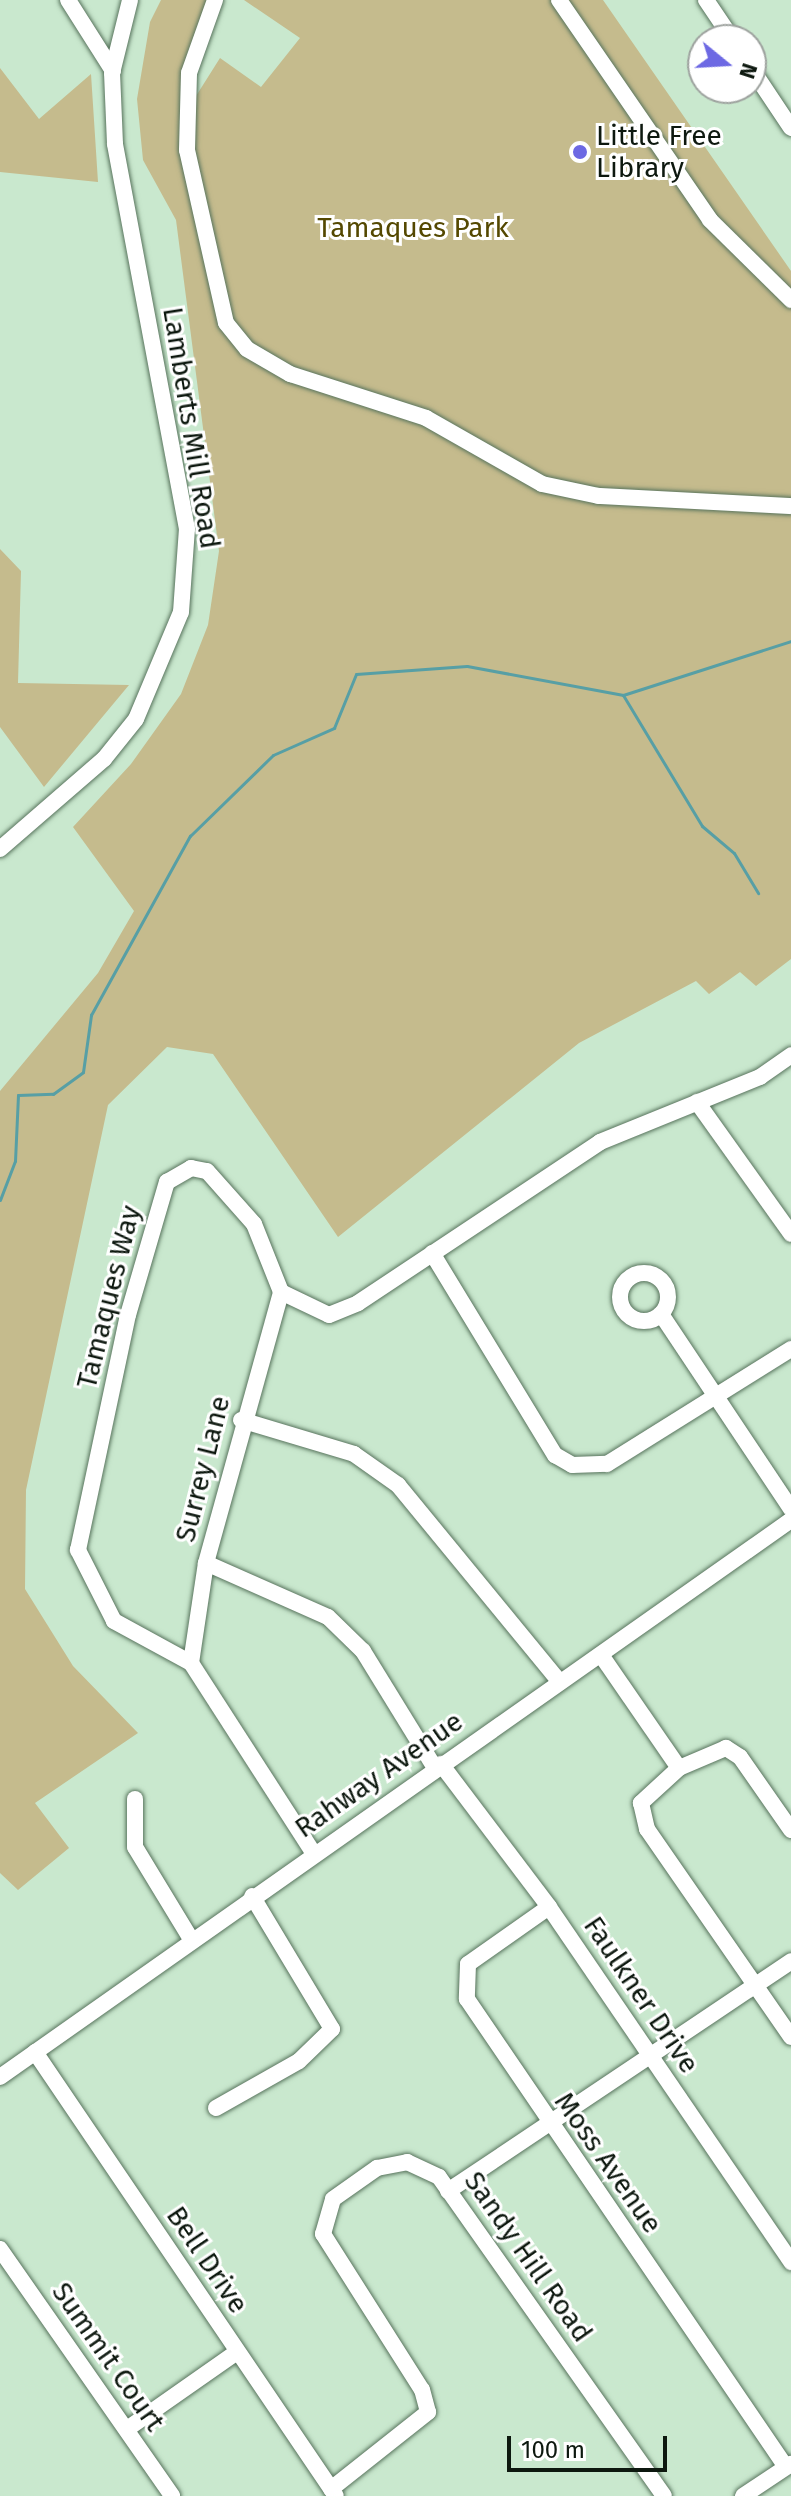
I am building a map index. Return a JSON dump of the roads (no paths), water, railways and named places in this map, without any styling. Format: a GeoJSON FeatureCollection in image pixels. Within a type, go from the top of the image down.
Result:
{"type":"FeatureCollection","features":[{"type":"Feature","properties":{"kind":"street"},"geometry":{"type":"LineString","coordinates":[[68,0],[113,71]]}},
{"type":"Feature","properties":{"kind":"street","name":"Lamberts Mill Road"},"geometry":{"type":"LineString","coordinates":[[0,849],[104,759],[136,719],[181,612],[187,529],[115,144],[113,71],[130,0]]}},
{"type":"Feature","properties":{"kind":"street"},"geometry":{"type":"LineString","coordinates":[[215,0],[189,73],[187,150],[226,323],[247,349],[290,374],[426,418],[542,484],[599,496],[791,506]]}},
{"type":"Feature","properties":{"kind":"street"},"geometry":{"type":"LineString","coordinates":[[559,0],[710,220],[791,300]]}},
{"type":"Feature","properties":{"kind":"street"},"geometry":{"type":"LineString","coordinates":[[706,0],[722,24]]}},
{"type":"Feature","properties":{"kind":"street"},"geometry":{"type":"LineString","coordinates":[[767,92],[791,128]]}},
{"type":"Feature","properties":{"kind":"street"},"geometry":{"type":"LineString","coordinates":[[281,1292],[329,1315],[432,1253],[600,1142],[697,1102],[791,1055]]}},
{"type":"Feature","properties":{"kind":"street"},"geometry":{"type":"LineString","coordinates":[[697,1102],[791,1234]]}},
{"type":"Feature","properties":{"kind":"street","name":"Tamaques Way"},"geometry":{"type":"LineString","coordinates":[[191,1663],[114,1621],[78,1550],[128,1315],[167,1182],[191,1168],[234,1195],[264,1243],[281,1292]]}},
{"type":"Feature","properties":{"kind":"street"},"geometry":{"type":"LineString","coordinates":[[432,1253],[555,1455],[572,1465],[607,1464],[791,1349]]}},
{"type":"Feature","properties":{"kind":"street","name":"Surrey Lane"},"geometry":{"type":"LineString","coordinates":[[191,1663],[206,1563],[241,1420],[281,1292]]}},
{"type":"Feature","properties":{"kind":"street"},"geometry":{"type":"LineString","coordinates":[[661,1314],[791,1509]]}},
{"type":"Feature","properties":{"kind":"street"},"geometry":{"type":"LineString","coordinates":[[241,1420],[341,1448],[398,1485],[560,1682]]}},
{"type":"Feature","properties":{"kind":"street","name":"Rahway Avenue"},"geometry":{"type":"LineString","coordinates":[[0,2077],[313,1852],[601,1655],[791,1520]]}},
{"type":"Feature","properties":{"kind":"street","name":"Faulkner Drive"},"geometry":{"type":"LineString","coordinates":[[206,1563],[328,1617],[363,1651],[438,1766],[549,1907],[791,2262]]}},
{"type":"Feature","properties":{"kind":"street"},"geometry":{"type":"LineString","coordinates":[[601,1655],[679,1768]]}},
{"type":"Feature","properties":{"kind":"street"},"geometry":{"type":"LineString","coordinates":[[191,1663],[313,1852]]}},
{"type":"Feature","properties":{"kind":"street"},"geometry":{"type":"LineString","coordinates":[[791,1830],[734,1751],[718,1747],[679,1768],[648,1791],[642,1818],[791,2037]]}},
{"type":"Feature","properties":{"kind":"street"},"geometry":{"type":"LineString","coordinates":[[135,1799],[135,1847],[191,1939]]}},
{"type":"Feature","properties":{"kind":"street"},"geometry":{"type":"LineString","coordinates":[[216,2108],[299,2061],[332,2029],[252,1896]]}},
{"type":"Feature","properties":{"kind":"street","name":"Moss Avenue"},"geometry":{"type":"LineString","coordinates":[[549,1907],[478,1954],[463,1978],[471,2009],[788,2465]]}},
{"type":"Feature","properties":{"kind":"street"},"geometry":{"type":"LineString","coordinates":[[448,2191],[791,1961]]}},
{"type":"Feature","properties":{"kind":"street","name":"Bell Drive"},"geometry":{"type":"LineString","coordinates":[[35,2052],[333,2492]]}},
{"type":"Feature","properties":{"kind":"street","name":"Sandy Hill Road"},"geometry":{"type":"LineString","coordinates":[[333,2492],[428,2412],[422,2390],[332,2253],[323,2234],[327,2208],[390,2163],[431,2169],[664,2496]]}},
{"type":"Feature","properties":{"kind":"street","name":"Summit Court"},"geometry":{"type":"LineString","coordinates":[[0,2249],[172,2496]]}},
{"type":"Feature","properties":{"kind":"street"},"geometry":{"type":"LineString","coordinates":[[127,2429],[237,2352]]}},
{"type":"Feature","properties":{"kind":"street"},"geometry":{"type":"LineString","coordinates":[[743,2496],[788,2465]]}},
{"type":"Feature","properties":{"kind":"waterway"},"geometry":{"type":"LineString","coordinates":[[0,1200],[15,1161],[18,1095],[53,1094],[83,1072],[91,1015],[190,836],[273,755],[334,728],[356,674],[467,666],[623,695],[791,641]]}},
{"type":"Feature","properties":{"kind":"waterway"},"geometry":{"type":"LineString","coordinates":[[623,695],[702,826],[734,853],[758,893]]}},
{"type":"Feature","properties":{"kind":"place","name":"Little Free Library"},"geometry":{"type":"Point","coordinates":[580,152]}},
{"type":"Feature","properties":{"kind":"park label","name":"Tamaques Park"},"geometry":{"type":"Point","coordinates":[413,228]}}]}
